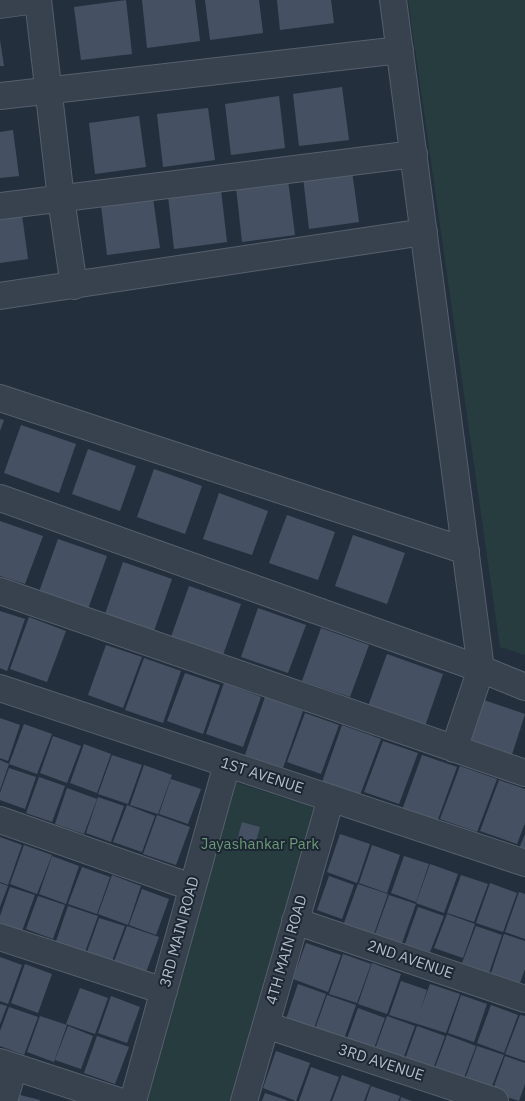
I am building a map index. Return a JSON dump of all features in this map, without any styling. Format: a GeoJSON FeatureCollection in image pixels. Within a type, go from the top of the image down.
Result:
{"type":"FeatureCollection","features":[{"type":"Feature","properties":{"kind":"street"},"geometry":{"type":"LineString","coordinates":[[0,5],[37,0],[61,199],[74,286]]}},
{"type":"Feature","properties":{"kind":"street"},"geometry":{"type":"LineString","coordinates":[[394,0],[481,669],[454,749]]}},
{"type":"Feature","properties":{"kind":"street"},"geometry":{"type":"LineString","coordinates":[[0,96],[400,50]]}},
{"type":"Feature","properties":{"kind":"street"},"geometry":{"type":"LineString","coordinates":[[0,206],[414,154]]}},
{"type":"Feature","properties":{"kind":"street"},"geometry":{"type":"LineString","coordinates":[[0,296],[424,232]]}},
{"type":"Feature","properties":{"kind":"street"},"geometry":{"type":"LineString","coordinates":[[0,398],[466,550]]}},
{"type":"Feature","properties":{"kind":"street"},"geometry":{"type":"LineString","coordinates":[[0,498],[481,669],[525,687]]}},
{"type":"Feature","properties":{"kind":"street"},"geometry":{"type":"LineString","coordinates":[[0,591],[525,773]]}},
{"type":"Feature","properties":{"kind":"street","name":"1ST AVENUE"},"geometry":{"type":"LineString","coordinates":[[0,688],[525,863]]}},
{"type":"Feature","properties":{"kind":"street","name":"3RD MAIN ROAD"},"geometry":{"type":"LineString","coordinates":[[133,1101],[191,887],[227,764]]}},
{"type":"Feature","properties":{"kind":"street","name":"4TH MAIN ROAD"},"geometry":{"type":"LineString","coordinates":[[244,1101],[331,798]]}},
{"type":"Feature","properties":{"kind":"street"},"geometry":{"type":"LineString","coordinates":[[0,820],[191,887]]}},
{"type":"Feature","properties":{"kind":"street","name":"2ND AVENUE"},"geometry":{"type":"LineString","coordinates":[[295,921],[525,999]]}},
{"type":"Feature","properties":{"kind":"street"},"geometry":{"type":"LineString","coordinates":[[0,937],[164,991]]}},
{"type":"Feature","properties":{"kind":"street","name":"3RD AVENUE"},"geometry":{"type":"LineString","coordinates":[[266,1025],[495,1101]]}},
{"type":"Feature","properties":{"kind":"street"},"geometry":{"type":"LineString","coordinates":[[4,1101],[7,1064],[119,1101]]}},
{"type":"Feature","properties":{"kind":"green space"},"geometry":{"type":"Polygon","coordinates":[[[408,0],[525,0],[525,655],[500,647],[408,0]]]}},
{"type":"Feature","properties":{"kind":"green space","name":"Jayashankar Park"},"geometry":{"type":"Polygon","coordinates":[[[231,781],[319,809],[231,1101],[139,1101],[231,781]]]}},
{"type":"Feature","properties":{"kind":"building"},"geometry":{"type":"Polygon","coordinates":[[[126,0],[132,54],[81,60],[74,7],[126,0]]]}},
{"type":"Feature","properties":{"kind":"building"},"geometry":{"type":"Polygon","coordinates":[[[142,0],[195,0],[200,41],[147,48],[142,0]]]}},
{"type":"Feature","properties":{"kind":"building"},"geometry":{"type":"Polygon","coordinates":[[[205,0],[259,0],[263,33],[210,40],[205,0]]]}},
{"type":"Feature","properties":{"kind":"building"},"geometry":{"type":"Polygon","coordinates":[[[277,0],[331,0],[334,23],[280,30],[277,0]]]}},
{"type":"Feature","properties":{"kind":"building"},"geometry":{"type":"Polygon","coordinates":[[[0,40],[4,66],[0,66],[0,40]]]}},
{"type":"Feature","properties":{"kind":"building"},"geometry":{"type":"Polygon","coordinates":[[[342,87],[349,140],[299,146],[293,94],[342,87]]]}},
{"type":"Feature","properties":{"kind":"building"},"geometry":{"type":"Polygon","coordinates":[[[279,96],[285,148],[231,155],[225,104],[279,96]]]}},
{"type":"Feature","properties":{"kind":"building"},"geometry":{"type":"Polygon","coordinates":[[[208,108],[215,160],[163,167],[157,114],[208,108]]]}},
{"type":"Feature","properties":{"kind":"building"},"geometry":{"type":"Polygon","coordinates":[[[139,116],[146,167],[95,174],[89,123],[139,116]]]}},
{"type":"Feature","properties":{"kind":"building"},"geometry":{"type":"Polygon","coordinates":[[[13,130],[19,176],[0,178],[0,132],[13,130]]]}},
{"type":"Feature","properties":{"kind":"building"},"geometry":{"type":"Polygon","coordinates":[[[352,171],[359,222],[309,229],[303,177],[352,171]]]}},
{"type":"Feature","properties":{"kind":"building"},"geometry":{"type":"Polygon","coordinates":[[[288,180],[295,235],[242,242],[236,187],[288,180]]]}},
{"type":"Feature","properties":{"kind":"building"},"geometry":{"type":"Polygon","coordinates":[[[221,190],[227,242],[174,249],[168,196],[221,190]]]}},
{"type":"Feature","properties":{"kind":"building"},"geometry":{"type":"Polygon","coordinates":[[[153,198],[160,248],[107,255],[101,205],[153,198]]]}},
{"type":"Feature","properties":{"kind":"building"},"geometry":{"type":"Polygon","coordinates":[[[22,215],[28,259],[0,263],[0,218],[22,215]]]}},
{"type":"Feature","properties":{"kind":"building"},"geometry":{"type":"Polygon","coordinates":[[[0,419],[4,420],[0,431],[0,419]]]}},
{"type":"Feature","properties":{"kind":"building"},"geometry":{"type":"Polygon","coordinates":[[[21,425],[76,444],[59,493],[4,473],[21,425]]]}},
{"type":"Feature","properties":{"kind":"building"},"geometry":{"type":"Polygon","coordinates":[[[88,449],[136,466],[120,511],[72,494],[88,449]]]}},
{"type":"Feature","properties":{"kind":"building"},"geometry":{"type":"Polygon","coordinates":[[[154,469],[202,486],[185,534],[137,517],[154,469]]]}},
{"type":"Feature","properties":{"kind":"building"},"geometry":{"type":"Polygon","coordinates":[[[219,493],[268,511],[252,555],[203,539],[219,493]]]}},
{"type":"Feature","properties":{"kind":"building"},"geometry":{"type":"Polygon","coordinates":[[[287,515],[335,532],[318,580],[269,563],[287,515]]]}},
{"type":"Feature","properties":{"kind":"building"},"geometry":{"type":"Polygon","coordinates":[[[0,521],[43,536],[25,584],[0,576],[0,521]]]}},
{"type":"Feature","properties":{"kind":"building"},"geometry":{"type":"Polygon","coordinates":[[[353,535],[405,553],[387,604],[335,586],[353,535]]]}},
{"type":"Feature","properties":{"kind":"building"},"geometry":{"type":"Polygon","coordinates":[[[58,539],[107,556],[88,609],[39,592],[58,539]]]}},
{"type":"Feature","properties":{"kind":"building"},"geometry":{"type":"Polygon","coordinates":[[[123,562],[172,579],[154,631],[105,614],[123,562]]]}},
{"type":"Feature","properties":{"kind":"building"},"geometry":{"type":"Polygon","coordinates":[[[189,586],[241,604],[223,655],[171,637],[189,586]]]}},
{"type":"Feature","properties":{"kind":"building"},"geometry":{"type":"Polygon","coordinates":[[[258,608],[306,625],[288,673],[241,657],[258,608]]]}},
{"type":"Feature","properties":{"kind":"building"},"geometry":{"type":"Polygon","coordinates":[[[0,611],[25,619],[7,671],[0,668],[0,611]]]}},
{"type":"Feature","properties":{"kind":"building"},"geometry":{"type":"Polygon","coordinates":[[[29,617],[66,631],[47,682],[10,669],[29,617]]]}},
{"type":"Feature","properties":{"kind":"building"},"geometry":{"type":"Polygon","coordinates":[[[321,628],[369,645],[350,697],[302,681],[321,628]]]}},
{"type":"Feature","properties":{"kind":"building"},"geometry":{"type":"Polygon","coordinates":[[[106,645],[142,657],[123,708],[88,695],[106,645]]]}},
{"type":"Feature","properties":{"kind":"building"},"geometry":{"type":"Polygon","coordinates":[[[387,654],[443,674],[424,729],[367,709],[387,654]]]}},
{"type":"Feature","properties":{"kind":"building"},"geometry":{"type":"Polygon","coordinates":[[[144,658],[181,671],[163,723],[125,710],[144,658]]]}},
{"type":"Feature","properties":{"kind":"building"},"geometry":{"type":"Polygon","coordinates":[[[185,673],[220,685],[203,734],[167,721],[185,673]]]}},
{"type":"Feature","properties":{"kind":"building"},"geometry":{"type":"Polygon","coordinates":[[[224,683],[261,697],[243,747],[206,734],[224,683]]]}},
{"type":"Feature","properties":{"kind":"building"},"geometry":{"type":"Polygon","coordinates":[[[265,697],[303,711],[283,768],[245,755],[265,697]]]}},
{"type":"Feature","properties":{"kind":"building"},"geometry":{"type":"Polygon","coordinates":[[[478,698],[525,714],[509,764],[460,746],[478,698]]]}},
{"type":"Feature","properties":{"kind":"building"},"geometry":{"type":"Polygon","coordinates":[[[305,713],[339,725],[321,774],[287,762],[305,713]]]}},
{"type":"Feature","properties":{"kind":"building"},"geometry":{"type":"Polygon","coordinates":[[[0,718],[20,725],[8,761],[0,758],[0,718]]]}},
{"type":"Feature","properties":{"kind":"building"},"geometry":{"type":"Polygon","coordinates":[[[24,724],[52,734],[37,774],[9,764],[24,724]]]}},
{"type":"Feature","properties":{"kind":"building"},"geometry":{"type":"Polygon","coordinates":[[[342,725],[381,739],[360,795],[322,782],[342,725]]]}},
{"type":"Feature","properties":{"kind":"building"},"geometry":{"type":"Polygon","coordinates":[[[53,736],[81,746],[67,783],[40,773],[53,736]]]}},
{"type":"Feature","properties":{"kind":"building"},"geometry":{"type":"Polygon","coordinates":[[[383,741],[418,753],[399,804],[364,792],[383,741]]]}},
{"type":"Feature","properties":{"kind":"building"},"geometry":{"type":"Polygon","coordinates":[[[84,744],[111,754],[97,793],[70,783],[84,744]]]}},
{"type":"Feature","properties":{"kind":"building"},"geometry":{"type":"Polygon","coordinates":[[[112,755],[142,765],[128,804],[98,794],[112,755]]]}},
{"type":"Feature","properties":{"kind":"building"},"geometry":{"type":"Polygon","coordinates":[[[422,755],[457,767],[437,822],[402,810],[422,755]]]}},
{"type":"Feature","properties":{"kind":"building"},"geometry":{"type":"Polygon","coordinates":[[[0,760],[9,764],[0,790],[0,760]]]}},
{"type":"Feature","properties":{"kind":"building"},"geometry":{"type":"Polygon","coordinates":[[[144,765],[172,775],[158,814],[130,805],[144,765]]]}},
{"type":"Feature","properties":{"kind":"building"},"geometry":{"type":"Polygon","coordinates":[[[460,766],[497,779],[477,832],[440,819],[460,766]]]}},
{"type":"Feature","properties":{"kind":"building"},"geometry":{"type":"Polygon","coordinates":[[[9,768],[36,777],[25,809],[0,800],[0,793],[9,768]]]}},
{"type":"Feature","properties":{"kind":"building"},"geometry":{"type":"Polygon","coordinates":[[[39,777],[65,786],[52,822],[26,813],[39,777]]]}},
{"type":"Feature","properties":{"kind":"building"},"geometry":{"type":"Polygon","coordinates":[[[171,779],[201,789],[188,824],[159,814],[171,779]]]}},
{"type":"Feature","properties":{"kind":"building"},"geometry":{"type":"Polygon","coordinates":[[[499,780],[525,789],[525,823],[517,844],[480,831],[499,780]]]}},
{"type":"Feature","properties":{"kind":"building"},"geometry":{"type":"Polygon","coordinates":[[[67,788],[97,799],[84,834],[55,824],[67,788]]]}},
{"type":"Feature","properties":{"kind":"building"},"geometry":{"type":"Polygon","coordinates":[[[98,797],[124,806],[111,842],[86,833],[98,797]]]}},
{"type":"Feature","properties":{"kind":"building"},"geometry":{"type":"Polygon","coordinates":[[[127,805],[155,816],[142,852],[113,842],[127,805]]]}},
{"type":"Feature","properties":{"kind":"building"},"geometry":{"type":"Polygon","coordinates":[[[157,815],[190,827],[176,865],[143,854],[157,815]]]}},
{"type":"Feature","properties":{"kind":"building"},"geometry":{"type":"Polygon","coordinates":[[[242,822],[260,827],[254,849],[236,844],[242,822]]]}},
{"type":"Feature","properties":{"kind":"building"},"geometry":{"type":"Polygon","coordinates":[[[340,834],[370,844],[357,883],[327,872],[340,834]]]}},
{"type":"Feature","properties":{"kind":"building"},"geometry":{"type":"Polygon","coordinates":[[[525,834],[525,851],[519,849],[525,834]]]}},
{"type":"Feature","properties":{"kind":"building"},"geometry":{"type":"Polygon","coordinates":[[[0,837],[22,845],[8,885],[0,882],[0,837]]]}},
{"type":"Feature","properties":{"kind":"building"},"geometry":{"type":"Polygon","coordinates":[[[24,845],[52,855],[37,894],[10,884],[24,845]]]}},
{"type":"Feature","properties":{"kind":"building"},"geometry":{"type":"Polygon","coordinates":[[[372,845],[400,855],[387,893],[359,883],[372,845]]]}},
{"type":"Feature","properties":{"kind":"building"},"geometry":{"type":"Polygon","coordinates":[[[52,856],[79,866],[66,904],[39,894],[52,856]]]}},
{"type":"Feature","properties":{"kind":"building"},"geometry":{"type":"Polygon","coordinates":[[[404,856],[429,864],[416,902],[391,893],[404,856]]]}},
{"type":"Feature","properties":{"kind":"building"},"geometry":{"type":"Polygon","coordinates":[[[430,864],[458,874],[444,913],[416,903],[430,864]]]}},
{"type":"Feature","properties":{"kind":"building"},"geometry":{"type":"Polygon","coordinates":[[[82,867],[110,877],[97,914],[68,904],[82,867]]]}},
{"type":"Feature","properties":{"kind":"building"},"geometry":{"type":"Polygon","coordinates":[[[112,875],[141,886],[128,925],[98,914],[112,875]]]}},
{"type":"Feature","properties":{"kind":"building"},"geometry":{"type":"Polygon","coordinates":[[[461,875],[488,884],[474,922],[447,913],[461,875]]]}},
{"type":"Feature","properties":{"kind":"building"},"geometry":{"type":"Polygon","coordinates":[[[329,876],[354,885],[342,919],[317,910],[329,876]]]}},
{"type":"Feature","properties":{"kind":"building"},"geometry":{"type":"Polygon","coordinates":[[[0,883],[8,886],[0,907],[0,883]]]}},
{"type":"Feature","properties":{"kind":"building"},"geometry":{"type":"Polygon","coordinates":[[[490,883],[517,893],[503,932],[476,923],[490,883]]]}},
{"type":"Feature","properties":{"kind":"building"},"geometry":{"type":"Polygon","coordinates":[[[358,884],[388,894],[374,934],[344,923],[358,884]]]}},
{"type":"Feature","properties":{"kind":"building"},"geometry":{"type":"Polygon","coordinates":[[[10,887],[35,895],[22,931],[0,923],[0,916],[10,887]]]}},
{"type":"Feature","properties":{"kind":"building"},"geometry":{"type":"Polygon","coordinates":[[[142,889],[169,899],[156,935],[129,925],[142,889]]]}},
{"type":"Feature","properties":{"kind":"building"},"geometry":{"type":"Polygon","coordinates":[[[519,892],[525,894],[525,939],[505,932],[519,892]]]}},
{"type":"Feature","properties":{"kind":"building"},"geometry":{"type":"Polygon","coordinates":[[[389,895],[416,904],[402,943],[375,934],[389,895]]]}},
{"type":"Feature","properties":{"kind":"building"},"geometry":{"type":"Polygon","coordinates":[[[38,896],[65,905],[53,939],[26,929],[38,896]]]}},
{"type":"Feature","properties":{"kind":"building"},"geometry":{"type":"Polygon","coordinates":[[[68,906],[98,916],[84,955],[55,944],[68,906]]]}},
{"type":"Feature","properties":{"kind":"building"},"geometry":{"type":"Polygon","coordinates":[[[418,907],[444,916],[430,952],[405,944],[418,907]]]}},
{"type":"Feature","properties":{"kind":"building"},"geometry":{"type":"Polygon","coordinates":[[[447,914],[475,924],[463,958],[434,948],[447,914]]]}},
{"type":"Feature","properties":{"kind":"building"},"geometry":{"type":"Polygon","coordinates":[[[99,918],[125,926],[112,961],[87,952],[99,918]]]}},
{"type":"Feature","properties":{"kind":"building"},"geometry":{"type":"Polygon","coordinates":[[[127,926],[159,937],[145,975],[113,964],[127,926]]]}},
{"type":"Feature","properties":{"kind":"building"},"geometry":{"type":"Polygon","coordinates":[[[476,926],[502,935],[489,973],[462,963],[476,926]]]}},
{"type":"Feature","properties":{"kind":"building"},"geometry":{"type":"Polygon","coordinates":[[[504,934],[525,941],[525,969],[520,983],[491,973],[504,934]]]}},
{"type":"Feature","properties":{"kind":"building"},"geometry":{"type":"Polygon","coordinates":[[[306,943],[341,955],[328,992],[293,979],[306,943]]]}},
{"type":"Feature","properties":{"kind":"building"},"geometry":{"type":"Polygon","coordinates":[[[343,954],[371,964],[357,1003],[329,994],[343,954]]]}},
{"type":"Feature","properties":{"kind":"building"},"geometry":{"type":"Polygon","coordinates":[[[0,957],[22,965],[8,1004],[0,1001],[0,957]]]}},
{"type":"Feature","properties":{"kind":"building"},"geometry":{"type":"Polygon","coordinates":[[[372,963],[401,974],[387,1014],[358,1004],[372,963]]]}},
{"type":"Feature","properties":{"kind":"building"},"geometry":{"type":"Polygon","coordinates":[[[25,964],[52,974],[38,1013],[11,1003],[25,964]]]}},
{"type":"Feature","properties":{"kind":"building"},"geometry":{"type":"Polygon","coordinates":[[[401,981],[427,990],[420,1011],[430,984],[460,994],[446,1033],[389,1015],[401,981]]]}},
{"type":"Feature","properties":{"kind":"building"},"geometry":{"type":"Polygon","coordinates":[[[298,984],[326,994],[313,1031],[285,1022],[298,984]]]}},
{"type":"Feature","properties":{"kind":"building"},"geometry":{"type":"Polygon","coordinates":[[[80,988],[108,998],[95,1034],[66,1024],[80,988]]]}},
{"type":"Feature","properties":{"kind":"building"},"geometry":{"type":"Polygon","coordinates":[[[327,995],[356,1005],[343,1042],[314,1032],[327,995]]]}},
{"type":"Feature","properties":{"kind":"building"},"geometry":{"type":"Polygon","coordinates":[[[461,995],[487,1004],[474,1042],[448,1033],[461,995]]]}},
{"type":"Feature","properties":{"kind":"building"},"geometry":{"type":"Polygon","coordinates":[[[111,996],[140,1007],[127,1043],[98,1033],[111,996]]]}},
{"type":"Feature","properties":{"kind":"building"},"geometry":{"type":"Polygon","coordinates":[[[0,1004],[7,1006],[0,1024],[0,1004]]]}},
{"type":"Feature","properties":{"kind":"building"},"geometry":{"type":"Polygon","coordinates":[[[491,1005],[518,1015],[504,1053],[477,1043],[491,1005]]]}},
{"type":"Feature","properties":{"kind":"building"},"geometry":{"type":"Polygon","coordinates":[[[9,1007],[38,1017],[24,1055],[0,1046],[0,1031],[9,1007]]]}},
{"type":"Feature","properties":{"kind":"building"},"geometry":{"type":"Polygon","coordinates":[[[358,1008],[385,1018],[372,1054],[345,1044],[358,1008]]]}},
{"type":"Feature","properties":{"kind":"building"},"geometry":{"type":"Polygon","coordinates":[[[520,1015],[525,1016],[525,1061],[505,1054],[520,1015]]]}},
{"type":"Feature","properties":{"kind":"building"},"geometry":{"type":"Polygon","coordinates":[[[40,1016],[67,1025],[54,1062],[27,1052],[40,1016]]]}},
{"type":"Feature","properties":{"kind":"building"},"geometry":{"type":"Polygon","coordinates":[[[387,1016],[415,1026],[402,1062],[374,1052],[387,1016]]]}},
{"type":"Feature","properties":{"kind":"building"},"geometry":{"type":"Polygon","coordinates":[[[68,1026],[93,1036],[81,1069],[55,1060],[68,1026]]]}},
{"type":"Feature","properties":{"kind":"building"},"geometry":{"type":"Polygon","coordinates":[[[417,1026],[445,1036],[432,1072],[404,1062],[417,1026]]]}},
{"type":"Feature","properties":{"kind":"building"},"geometry":{"type":"Polygon","coordinates":[[[447,1035],[476,1046],[462,1083],[433,1073],[447,1035]]]}},
{"type":"Feature","properties":{"kind":"building"},"geometry":{"type":"Polygon","coordinates":[[[97,1036],[129,1047],[115,1084],[84,1073],[97,1036]]]}},
{"type":"Feature","properties":{"kind":"building"},"geometry":{"type":"Polygon","coordinates":[[[477,1046],[504,1055],[489,1094],[463,1085],[477,1046]]]}},
{"type":"Feature","properties":{"kind":"building"},"geometry":{"type":"Polygon","coordinates":[[[276,1051],[310,1063],[296,1101],[263,1088],[276,1051]]]}},
{"type":"Feature","properties":{"kind":"building"},"geometry":{"type":"Polygon","coordinates":[[[505,1056],[525,1063],[525,1084],[519,1101],[492,1092],[505,1056]]]}},
{"type":"Feature","properties":{"kind":"building"},"geometry":{"type":"Polygon","coordinates":[[[311,1067],[339,1077],[330,1101],[299,1101],[311,1067]]]}},
{"type":"Feature","properties":{"kind":"building"},"geometry":{"type":"Polygon","coordinates":[[[342,1075],[370,1085],[364,1101],[332,1101],[342,1075]]]}},
{"type":"Feature","properties":{"kind":"building"},"geometry":{"type":"Polygon","coordinates":[[[371,1086],[400,1096],[398,1101],[366,1101],[371,1086]]]}},
{"type":"Feature","properties":{"kind":"building"},"geometry":{"type":"Polygon","coordinates":[[[265,1093],[289,1101],[262,1101],[265,1093]]]}},
{"type":"Feature","properties":{"kind":"building"},"geometry":{"type":"Polygon","coordinates":[[[20,1095],[40,1100],[40,1101],[18,1101],[20,1095]]]}},
{"type":"Feature","properties":{"kind":"building"},"geometry":{"type":"Polygon","coordinates":[[[401,1097],[412,1101],[400,1101],[401,1097]]]}}]}
